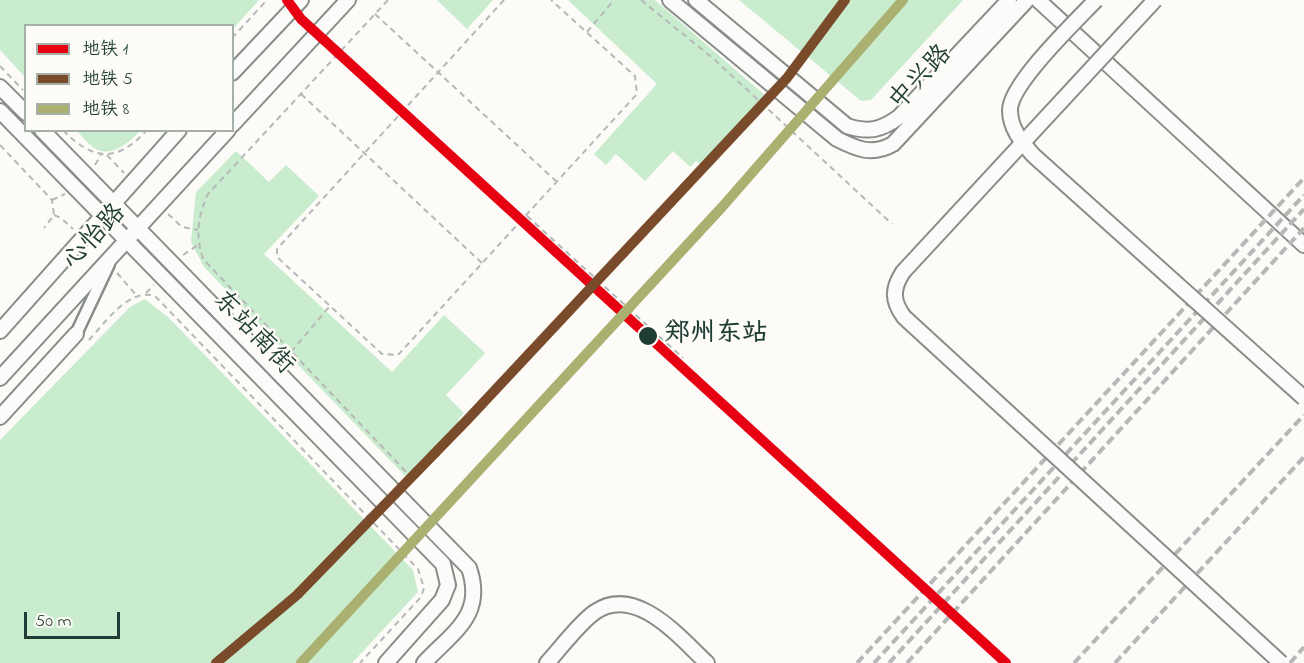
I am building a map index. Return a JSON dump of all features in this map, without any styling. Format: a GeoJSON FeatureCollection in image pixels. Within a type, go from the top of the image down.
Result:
{"type":"FeatureCollection","features":[{"type":"Feature","properties":{"kind":"street"},"geometry":{"type":"LineString","coordinates":[[234,72],[301,0]]}},
{"type":"Feature","properties":{"kind":"street"},"geometry":{"type":"LineString","coordinates":[[234,123],[348,0]]}},
{"type":"Feature","properties":{"kind":"street","name":"中兴路"},"geometry":{"type":"LineString","coordinates":[[670,0],[837,138],[855,148],[869,152],[881,151],[893,144],[1027,0]]}},
{"type":"Feature","properties":{"kind":"street","name":"中兴路"},"geometry":{"type":"LineString","coordinates":[[696,0],[847,126],[863,132],[885,127],[899,117],[1010,0]]}},
{"type":"Feature","properties":{"kind":"street"},"geometry":{"type":"LineString","coordinates":[[1038,0],[1304,246]]}},
{"type":"Feature","properties":{"kind":"street"},"geometry":{"type":"LineString","coordinates":[[1095,0],[1028,75],[1014,95],[1010,111],[1015,132],[1034,155],[1304,398]]}},
{"type":"Feature","properties":{"kind":"street"},"geometry":{"type":"LineString","coordinates":[[1124,34],[1145,0]]}},
{"type":"Feature","properties":{"kind":"street"},"geometry":{"type":"LineString","coordinates":[[1155,0],[903,272],[895,285],[895,304],[904,317],[1281,663]]}},
{"type":"Feature","properties":{"kind":"street"},"geometry":{"type":"LineString","coordinates":[[0,87],[24,111]]}},
{"type":"Feature","properties":{"kind":"street","name":"东站南街"},"geometry":{"type":"LineString","coordinates":[[0,111],[443,564],[448,585],[442,600],[387,663]]}},
{"type":"Feature","properties":{"kind":"street","name":"东站南街"},"geometry":{"type":"LineString","coordinates":[[44,132],[469,568],[475,594],[473,608],[424,663]]}},
{"type":"Feature","properties":{"kind":"street","name":"心怡路"},"geometry":{"type":"LineString","coordinates":[[0,331],[178,132]]}},
{"type":"Feature","properties":{"kind":"street","name":"心怡路"},"geometry":{"type":"LineString","coordinates":[[0,378],[226,132]]}},
{"type":"Feature","properties":{"kind":"street"},"geometry":{"type":"LineString","coordinates":[[0,417],[76,333],[114,254]]}},
{"type":"Feature","properties":{"kind":"street"},"geometry":{"type":"LineString","coordinates":[[548,663],[595,612],[619,604],[641,609],[660,620],[707,663]]}},
{"type":"Feature","properties":{"kind":"path"},"geometry":{"type":"LineString","coordinates":[[234,36],[267,0]]}},
{"type":"Feature","properties":{"kind":"path"},"geometry":{"type":"LineString","coordinates":[[388,0],[208,194],[201,209],[198,245],[203,259],[412,479]]}},
{"type":"Feature","properties":{"kind":"path"},"geometry":{"type":"LineString","coordinates":[[504,0],[277,249],[277,257],[382,354],[398,354],[637,94],[635,76],[551,0]]}},
{"type":"Feature","properties":{"kind":"path"},"geometry":{"type":"LineString","coordinates":[[587,32],[614,0]]}},
{"type":"Feature","properties":{"kind":"path"},"geometry":{"type":"LineString","coordinates":[[641,0],[715,60],[892,224]]}},
{"type":"Feature","properties":{"kind":"path"},"geometry":{"type":"LineString","coordinates":[[375,14],[557,182]]}},
{"type":"Feature","properties":{"kind":"path"},"geometry":{"type":"LineString","coordinates":[[0,66],[24,90]]}},
{"type":"Feature","properties":{"kind":"path"},"geometry":{"type":"LineString","coordinates":[[301,94],[483,264]]}},
{"type":"Feature","properties":{"kind":"path"},"geometry":{"type":"LineString","coordinates":[[65,132],[76,144],[101,155],[115,154],[128,148],[145,132]]}},
{"type":"Feature","properties":{"kind":"path"},"geometry":{"type":"LineString","coordinates":[[0,145],[52,201],[54,215],[44,228]]}},
{"type":"Feature","properties":{"kind":"path"},"geometry":{"type":"LineString","coordinates":[[527,216],[683,358]]}},
{"type":"Feature","properties":{"kind":"path"},"geometry":{"type":"LineString","coordinates":[[82,347],[128,300],[146,293],[155,296],[418,569],[424,588],[421,597],[360,663]]}},
{"type":"Feature","properties":{"kind":"path"},"geometry":{"type":"LineString","coordinates":[[291,352],[329,307]]}},
{"type":"Feature","properties":{"kind":"green space"},"geometry":{"type":"Polygon","coordinates":[[[0,0],[259,0],[234,28],[234,24],[24,24],[24,76],[0,50],[0,0]]]}},
{"type":"Feature","properties":{"kind":"green space"},"geometry":{"type":"Polygon","coordinates":[[[437,0],[493,0],[467,29],[437,0]]]}},
{"type":"Feature","properties":{"kind":"green space"},"geometry":{"type":"Polygon","coordinates":[[[568,0],[655,0],[768,98],[703,167],[696,161],[690,167],[673,151],[645,181],[616,154],[606,165],[594,154],[657,84],[568,0]]]}},
{"type":"Feature","properties":{"kind":"green space"},"geometry":{"type":"Polygon","coordinates":[[[739,0],[963,0],[871,100],[861,101],[739,0]]]}},
{"type":"Feature","properties":{"kind":"green space"},"geometry":{"type":"Polygon","coordinates":[[[78,132],[139,132],[119,148],[107,152],[94,148],[78,132]]]}},
{"type":"Feature","properties":{"kind":"green space"},"geometry":{"type":"Polygon","coordinates":[[[236,151],[269,182],[286,165],[319,196],[264,254],[392,372],[444,315],[485,353],[446,395],[464,413],[458,420],[463,425],[409,480],[204,267],[191,242],[196,192],[236,151]]]}},
{"type":"Feature","properties":{"kind":"green space"},"geometry":{"type":"Polygon","coordinates":[[[145,299],[169,318],[413,570],[418,592],[352,663],[0,663],[0,440],[130,307],[145,299]]]}},
{"type":"Feature","properties":{"kind":"railway"},"geometry":{"type":"LineString","coordinates":[[857,663],[1304,178]]}},
{"type":"Feature","properties":{"kind":"railway"},"geometry":{"type":"LineString","coordinates":[[874,663],[1304,195]]}},
{"type":"Feature","properties":{"kind":"railway"},"geometry":{"type":"LineString","coordinates":[[889,663],[1304,209]]}},
{"type":"Feature","properties":{"kind":"railway"},"geometry":{"type":"LineString","coordinates":[[907,663],[1304,228]]}},
{"type":"Feature","properties":{"kind":"railway"},"geometry":{"type":"LineString","coordinates":[[1074,663],[1304,415]]}},
{"type":"Feature","properties":{"kind":"railway"},"geometry":{"type":"LineString","coordinates":[[1115,663],[1304,457]]}},
{"type":"Feature","properties":{"kind":"railway"},"geometry":{"type":"LineString","coordinates":[[1290,663],[1304,647]]}},
{"type":"Feature","properties":{"kind":"metro line","name":"1"},"geometry":{"type":"LineString","coordinates":[[287,0],[301,19],[1006,663]]}},
{"type":"Feature","properties":{"kind":"metro line","name":"5"},"geometry":{"type":"LineString","coordinates":[[216,663],[297,595],[468,419],[787,78],[845,0]]}},
{"type":"Feature","properties":{"kind":"metro line","name":"8"},"geometry":{"type":"LineString","coordinates":[[301,663],[723,206],[903,0]]}},
{"type":"Feature","properties":{"kind":"place","name":"郑州东站"},"geometry":{"type":"Point","coordinates":[648,336]}}]}
